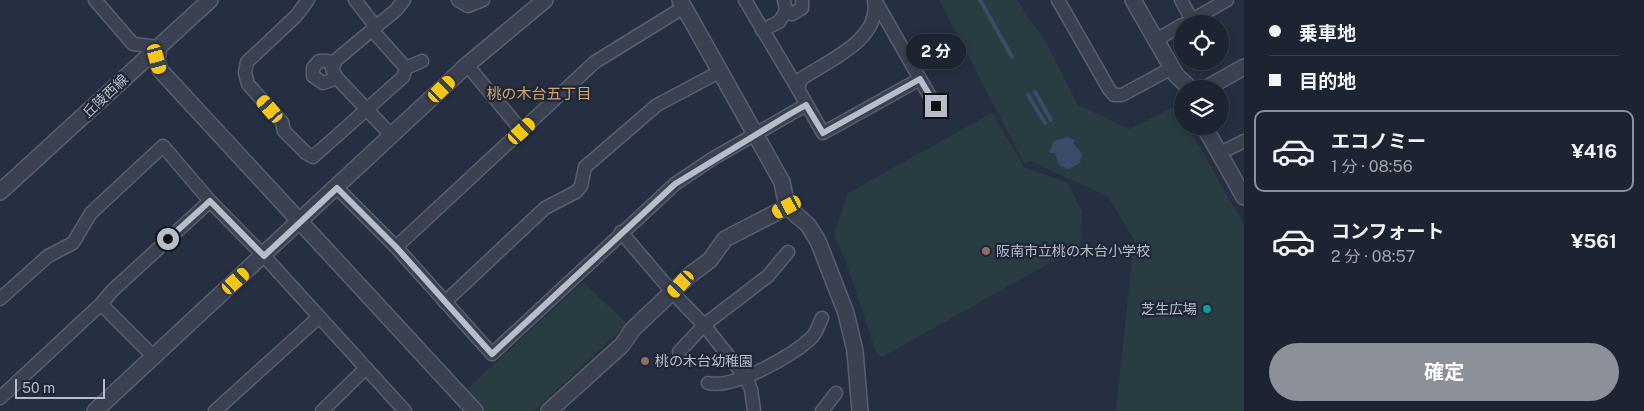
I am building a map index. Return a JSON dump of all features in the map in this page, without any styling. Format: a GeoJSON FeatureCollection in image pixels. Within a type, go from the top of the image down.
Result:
{"type":"FeatureCollection","features":[{"type":"Feature","properties":{"kind":"street"},"geometry":{"type":"LineString","coordinates":[[94,0],[133,44],[158,47],[157,59],[160,70],[475,411]]}},
{"type":"Feature","properties":{"kind":"street","name":"丘陵西線"},"geometry":{"type":"LineString","coordinates":[[0,192],[210,0]]}},
{"type":"Feature","properties":{"kind":"street"},"geometry":{"type":"LineString","coordinates":[[308,0],[296,16],[247,62],[245,73],[248,84],[282,122],[284,130],[306,153],[313,157],[365,109],[404,77],[406,68]]}},
{"type":"Feature","properties":{"kind":"street"},"geometry":{"type":"LineString","coordinates":[[355,0],[374,28],[406,68]]}},
{"type":"Feature","properties":{"kind":"street"},"geometry":{"type":"LineString","coordinates":[[392,136],[336,78],[333,73],[333,65],[404,0]]}},
{"type":"Feature","properties":{"kind":"street"},"geometry":{"type":"LineString","coordinates":[[458,0],[468,6],[484,0]]}},
{"type":"Feature","properties":{"kind":"street"},"geometry":{"type":"LineString","coordinates":[[95,411],[153,356],[302,222],[467,66],[545,0]]}},
{"type":"Feature","properties":{"kind":"street"},"geometry":{"type":"LineString","coordinates":[[745,0],[823,133],[920,79]]}},
{"type":"Feature","properties":{"kind":"street"},"geometry":{"type":"LineString","coordinates":[[785,5],[792,14],[800,11],[803,5],[802,0]]}},
{"type":"Feature","properties":{"kind":"street"},"geometry":{"type":"LineString","coordinates":[[798,89],[801,79],[860,40],[871,25],[874,0]]}},
{"type":"Feature","properties":{"kind":"street"},"geometry":{"type":"LineString","coordinates":[[874,0],[936,106]]}},
{"type":"Feature","properties":{"kind":"street"},"geometry":{"type":"LineString","coordinates":[[1058,0],[1108,89],[1114,95],[1122,95],[1172,68]]}},
{"type":"Feature","properties":{"kind":"street"},"geometry":{"type":"LineString","coordinates":[[1133,0],[1176,75],[1181,80]]}},
{"type":"Feature","properties":{"kind":"street"},"geometry":{"type":"LineString","coordinates":[[1181,0],[1185,15]]}},
{"type":"Feature","properties":{"kind":"street"},"geometry":{"type":"LineString","coordinates":[[1201,15],[1227,0]]}},
{"type":"Feature","properties":{"kind":"street"},"geometry":{"type":"LineString","coordinates":[[396,247],[595,62],[682,4],[782,182],[787,207],[808,225],[818,241],[838,289],[855,352],[860,411]]}},
{"type":"Feature","properties":{"kind":"street"},"geometry":{"type":"LineString","coordinates":[[762,30],[779,22],[785,5]]}},
{"type":"Feature","properties":{"kind":"street"},"geometry":{"type":"LineString","coordinates":[[1156,40],[1174,30]]}},
{"type":"Feature","properties":{"kind":"street"},"geometry":{"type":"LineString","coordinates":[[333,65],[328,62],[319,62],[313,68],[313,76],[323,84],[336,78]]}},
{"type":"Feature","properties":{"kind":"street"},"geometry":{"type":"LineString","coordinates":[[406,68],[422,62]]}},
{"type":"Feature","properties":{"kind":"street"},"geometry":{"type":"LineString","coordinates":[[467,66],[522,131]]}},
{"type":"Feature","properties":{"kind":"street"},"geometry":{"type":"LineString","coordinates":[[1221,80],[1244,67]]}},
{"type":"Feature","properties":{"kind":"street"},"geometry":{"type":"LineString","coordinates":[[445,302],[545,208],[576,192],[581,186],[586,167],[650,111],[720,71]]}},
{"type":"Feature","properties":{"kind":"street"},"geometry":{"type":"LineString","coordinates":[[337,188],[396,247],[492,354],[621,232],[675,184],[756,133],[806,105]]}},
{"type":"Feature","properties":{"kind":"street"},"geometry":{"type":"LineString","coordinates":[[1209,135],[1244,197]]}},
{"type":"Feature","properties":{"kind":"street"},"geometry":{"type":"LineString","coordinates":[[1220,153],[1244,141]]}},
{"type":"Feature","properties":{"kind":"street"},"geometry":{"type":"LineString","coordinates":[[0,299],[48,256],[73,243],[91,213],[163,146],[210,201],[264,256],[406,411]]}},
{"type":"Feature","properties":{"kind":"street"},"geometry":{"type":"LineString","coordinates":[[0,398],[100,304],[112,290],[210,201]]}},
{"type":"Feature","properties":{"kind":"street"},"geometry":{"type":"LineString","coordinates":[[549,411],[622,345],[633,330],[673,293],[690,274],[710,260],[725,239],[787,207]]}},
{"type":"Feature","properties":{"kind":"street"},"geometry":{"type":"LineString","coordinates":[[621,232],[673,293],[704,325],[746,378],[751,389],[754,411]]}},
{"type":"Feature","properties":{"kind":"street"},"geometry":{"type":"LineString","coordinates":[[679,352],[704,325],[768,276],[788,252]]}},
{"type":"Feature","properties":{"kind":"street"},"geometry":{"type":"LineString","coordinates":[[100,304],[153,356]]}},
{"type":"Feature","properties":{"kind":"street"},"geometry":{"type":"LineString","coordinates":[[215,411],[319,317]]}},
{"type":"Feature","properties":{"kind":"street"},"geometry":{"type":"LineString","coordinates":[[708,383],[725,384],[746,378],[797,349],[814,335],[822,318]]}},
{"type":"Feature","properties":{"kind":"street"},"geometry":{"type":"LineString","coordinates":[[322,411],[366,368]]}},
{"type":"Feature","properties":{"kind":"street"},"geometry":{"type":"LineString","coordinates":[[822,411],[836,393]]}},
{"type":"Feature","properties":{"kind":"shaded area"},"geometry":{"type":"Polygon","coordinates":[[[939,0],[1017,0],[1047,44],[1078,105],[1130,129],[1174,107],[1174,135],[1193,135],[1244,225],[1244,411],[1116,411],[1134,240],[1108,197],[1031,161],[1024,163],[939,0]]]}},
{"type":"Feature","properties":{"kind":"shaded area"},"geometry":{"type":"Polygon","coordinates":[[[992,113],[1024,167],[1068,183],[1082,212],[1080,246],[882,357],[876,352],[846,262],[834,235],[848,193],[992,113]]]}},
{"type":"Feature","properties":{"kind":"shaded area"},"geometry":{"type":"Polygon","coordinates":[[[583,282],[629,326],[623,328],[534,411],[484,411],[466,390],[583,282]]]}},
{"type":"Feature","properties":{"kind":"water"},"geometry":{"type":"Polygon","coordinates":[[[1068,137],[1075,140],[1073,143],[1082,154],[1080,163],[1068,169],[1059,165],[1055,153],[1049,153],[1054,141],[1068,137]]]}},
{"type":"Feature","properties":{"kind":"waterway"},"geometry":{"type":"LineString","coordinates":[[980,0],[1012,57]]}},
{"type":"Feature","properties":{"kind":"waterway"},"geometry":{"type":"LineString","coordinates":[[1035,92],[1051,120]]}},
{"type":"Feature","properties":{"kind":"waterway"},"geometry":{"type":"LineString","coordinates":[[1028,95],[1045,123]]}},
{"type":"Feature","properties":{"kind":"place","name":"阪南市立桃の木台小学校"},"geometry":{"type":"Point","coordinates":[986,251]}},
{"type":"Feature","properties":{"kind":"place","name":"芝生広場"},"geometry":{"type":"Point","coordinates":[1207,309]}},
{"type":"Feature","properties":{"kind":"place","name":"桃の木台幼稚園"},"geometry":{"type":"Point","coordinates":[645,361]}},
{"type":"Feature","properties":{"kind":"district","name":"桃の木台五丁目"},"geometry":{"type":"Point","coordinates":[539,93]}},
{"type":"Feature","properties":{"kind":"route"},"geometry":{"type":"LineString","coordinates":[[168,239],[210,201],[264,256],[337,188],[396,247],[492,354],[675,184],[712,159],[806,105],[823,133],[920,79],[936,106]]}}]}
